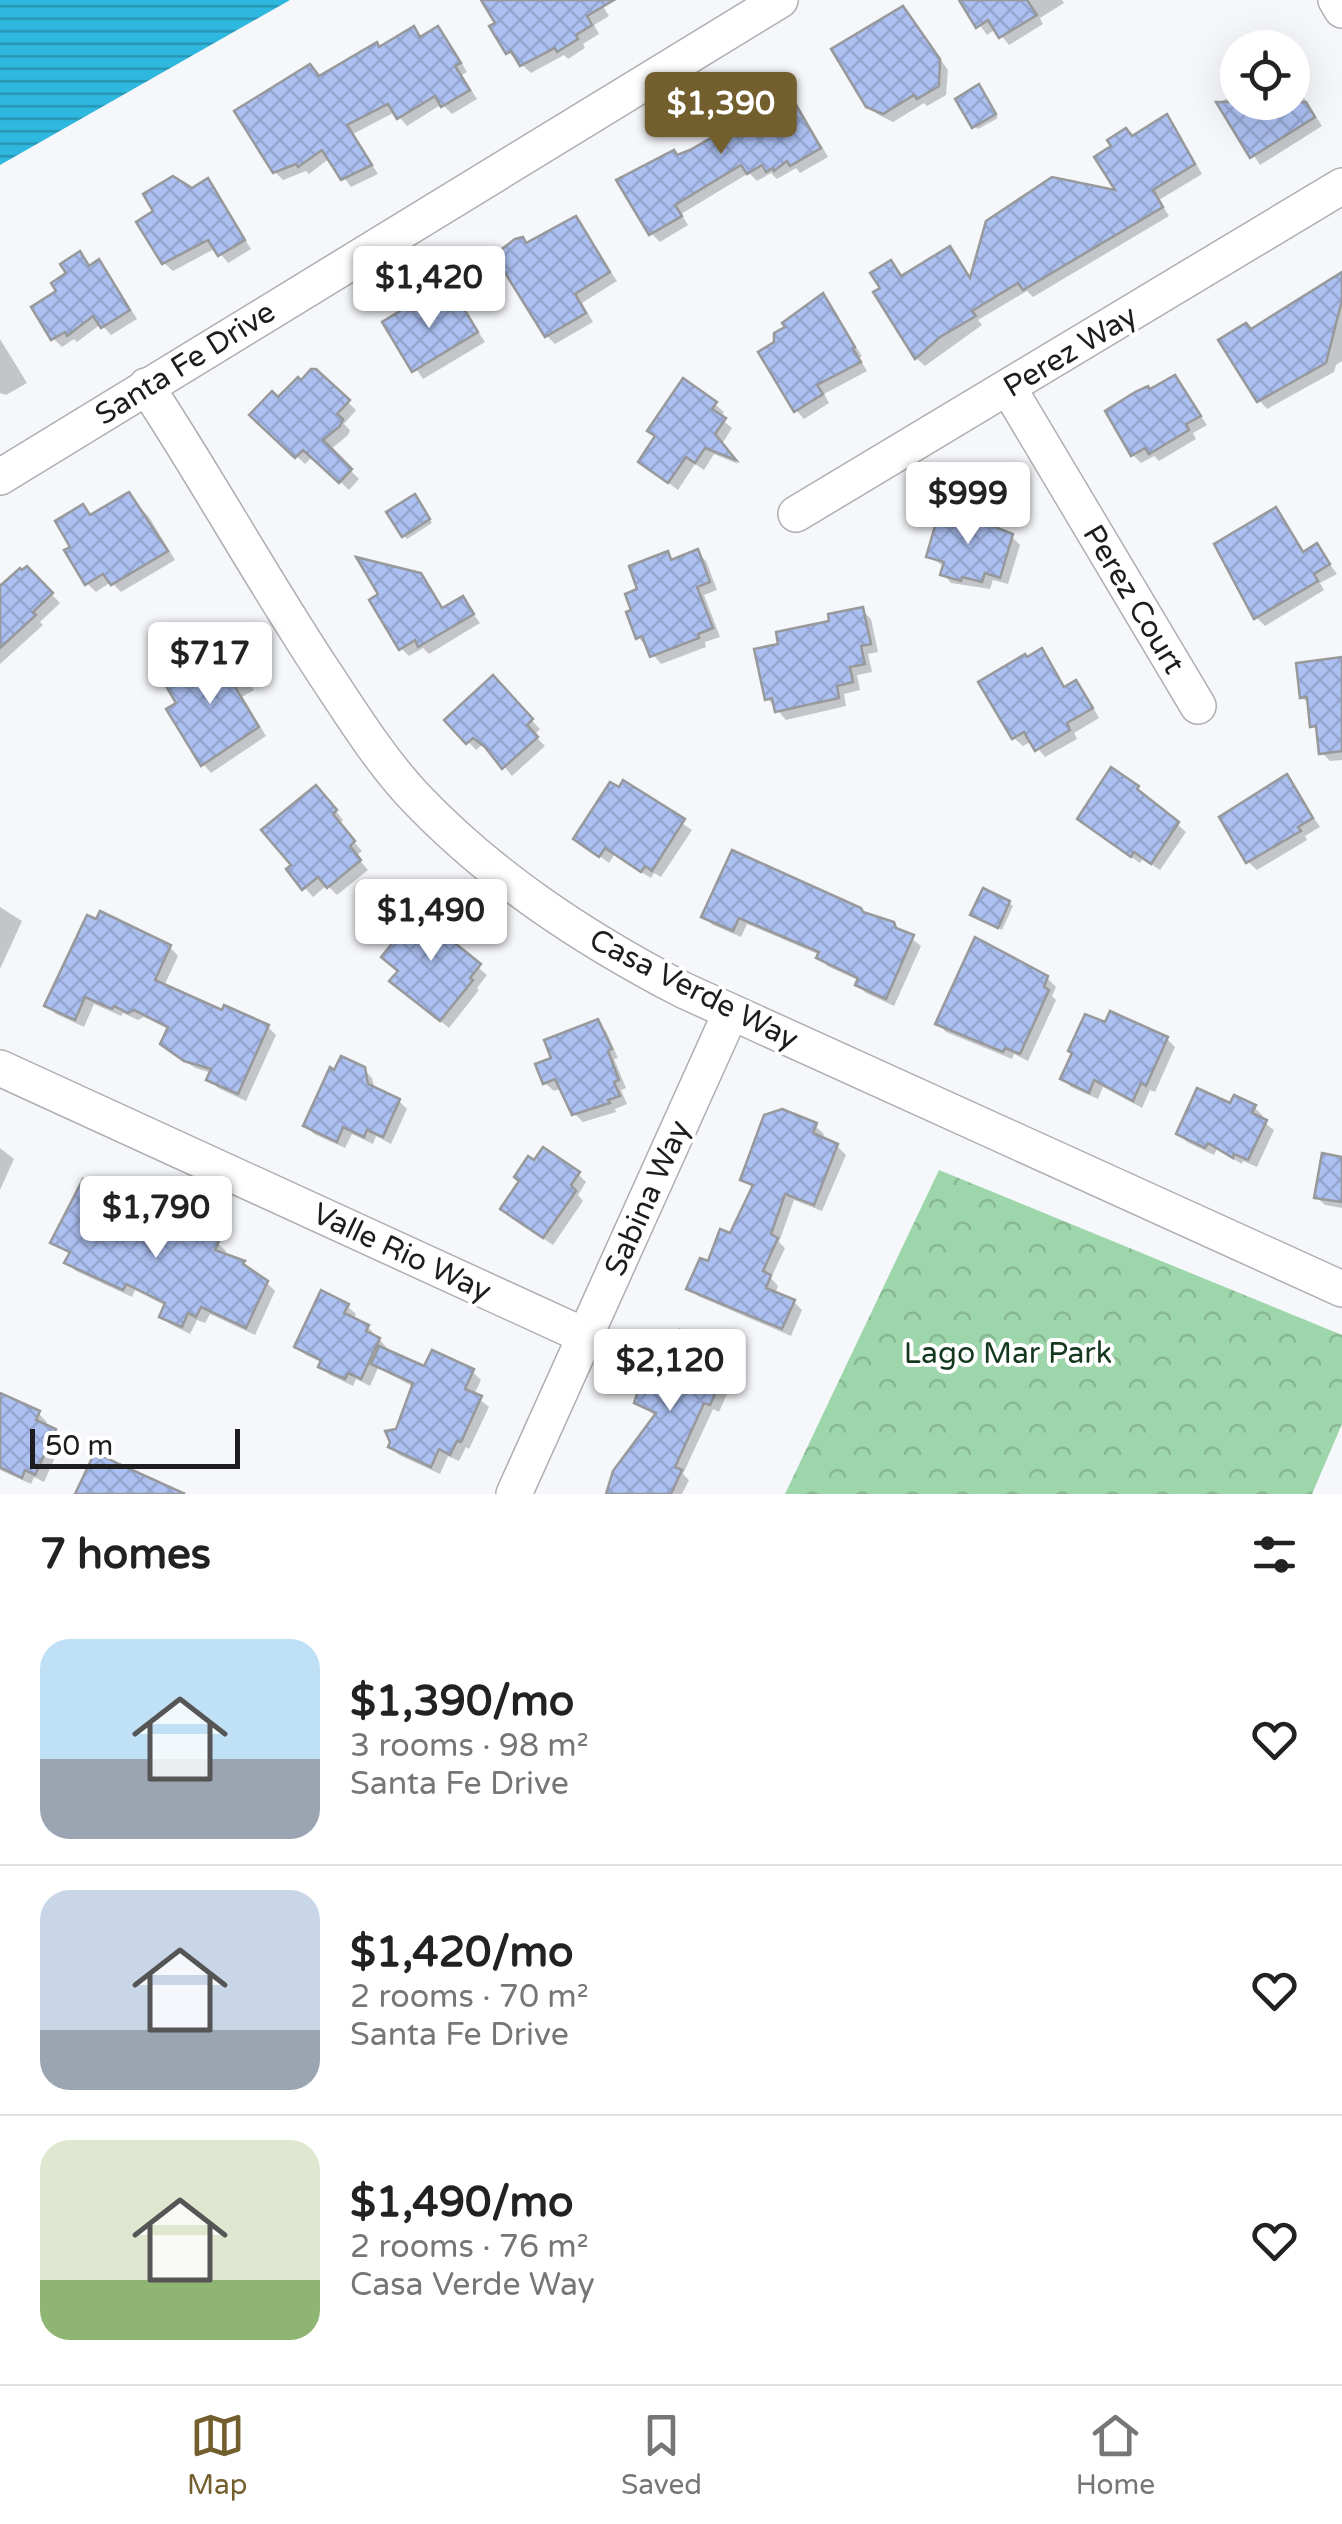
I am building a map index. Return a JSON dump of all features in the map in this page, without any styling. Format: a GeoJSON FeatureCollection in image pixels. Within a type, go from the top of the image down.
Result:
{"type":"FeatureCollection","features":[{"type":"Feature","properties":{"kind":"street","name":"Santa Fe Drive"},"geometry":{"type":"LineString","coordinates":[[0,477],[780,0]]}},
{"type":"Feature","properties":{"kind":"street"},"geometry":{"type":"LineString","coordinates":[[1336,0],[1342,10]]}},
{"type":"Feature","properties":{"kind":"street","name":"Perez Way"},"geometry":{"type":"LineString","coordinates":[[796,514],[1342,186]]}},
{"type":"Feature","properties":{"kind":"street","name":"Casa Verde Way"},"geometry":{"type":"LineString","coordinates":[[146,386],[366,736],[410,792],[460,842],[533,901],[616,955],[731,1012],[1342,1289]]}},
{"type":"Feature","properties":{"kind":"street","name":"Perez Court"},"geometry":{"type":"LineString","coordinates":[[1009,388],[1198,706]]}},
{"type":"Feature","properties":{"kind":"street","name":"Sabina Way"},"geometry":{"type":"LineString","coordinates":[[514,1494],[731,1012]]}},
{"type":"Feature","properties":{"kind":"street","name":"Valle Rio Way"},"geometry":{"type":"LineString","coordinates":[[0,1068],[585,1336]]}},
{"type":"Feature","properties":{"kind":"green space","name":"Lago Mar Park"},"geometry":{"type":"Polygon","coordinates":[[[939,1170],[1342,1335],[1342,1424],[1312,1494],[785,1494],[939,1170]]]}},
{"type":"Feature","properties":{"kind":"water"},"geometry":{"type":"Polygon","coordinates":[[[0,0],[290,0],[0,165],[0,0]]]}},
{"type":"Feature","properties":{"kind":"building"},"geometry":{"type":"Polygon","coordinates":[[[481,0],[614,0],[587,16],[592,25],[576,35],[578,39],[520,66],[511,51],[506,54],[489,26],[495,23],[481,0]]]}},
{"type":"Feature","properties":{"kind":"building"},"geometry":{"type":"Polygon","coordinates":[[[959,0],[1027,0],[1037,15],[999,38],[988,20],[976,28],[959,0]]]}},
{"type":"Feature","properties":{"kind":"building"},"geometry":{"type":"Polygon","coordinates":[[[903,6],[940,59],[939,86],[917,99],[914,95],[883,114],[866,107],[831,49],[903,6]]]}},
{"type":"Feature","properties":{"kind":"building"},"geometry":{"type":"Polygon","coordinates":[[[414,26],[420,37],[438,26],[461,63],[455,66],[470,90],[441,107],[435,96],[397,119],[388,104],[347,125],[372,165],[341,180],[322,150],[298,167],[296,164],[273,173],[234,111],[310,64],[319,76],[377,42],[379,47],[414,26]]]}},
{"type":"Feature","properties":{"kind":"building"},"geometry":{"type":"Polygon","coordinates":[[[782,81],[821,148],[790,166],[787,161],[774,171],[773,168],[766,172],[762,165],[747,174],[741,165],[675,205],[682,216],[649,235],[616,180],[674,150],[677,155],[690,150],[735,124],[732,119],[758,104],[753,95],[782,81]]]}},
{"type":"Feature","properties":{"kind":"building"},"geometry":{"type":"Polygon","coordinates":[[[979,84],[996,114],[972,128],[955,99],[979,84]]]}},
{"type":"Feature","properties":{"kind":"building"},"geometry":{"type":"Polygon","coordinates":[[[1310,109],[1315,117],[1250,158],[1227,120],[1310,120],[1310,109]]]}},
{"type":"Feature","properties":{"kind":"building"},"geometry":{"type":"Polygon","coordinates":[[[1167,114],[1195,164],[1153,190],[1163,207],[1023,290],[1018,283],[972,311],[976,316],[940,337],[915,359],[873,292],[880,288],[870,273],[891,260],[901,276],[950,246],[970,278],[986,221],[1052,177],[1115,190],[1094,157],[1111,146],[1107,140],[1126,128],[1132,136],[1167,114]]]}},
{"type":"Feature","properties":{"kind":"building"},"geometry":{"type":"Polygon","coordinates":[[[173,176],[192,188],[208,178],[245,240],[218,256],[208,240],[162,264],[136,222],[153,211],[143,194],[173,176]]]}},
{"type":"Feature","properties":{"kind":"building"},"geometry":{"type":"Polygon","coordinates":[[[576,216],[610,272],[575,294],[586,313],[545,337],[494,255],[515,239],[523,237],[526,243],[576,216]]]}},
{"type":"Feature","properties":{"kind":"building"},"geometry":{"type":"Polygon","coordinates":[[[80,251],[89,266],[99,259],[130,310],[101,328],[93,316],[67,336],[65,332],[51,340],[31,307],[56,291],[51,283],[66,273],[60,264],[80,251]]]}},
{"type":"Feature","properties":{"kind":"building"},"geometry":{"type":"Polygon","coordinates":[[[1342,272],[1342,300],[1326,363],[1257,402],[1218,340],[1246,323],[1251,329],[1342,272]]]}},
{"type":"Feature","properties":{"kind":"building"},"geometry":{"type":"Polygon","coordinates":[[[823,293],[861,362],[817,385],[823,394],[794,412],[758,352],[774,342],[774,333],[785,327],[782,323],[823,293]]]}},
{"type":"Feature","properties":{"kind":"building"},"geometry":{"type":"Polygon","coordinates":[[[455,294],[478,332],[412,372],[382,322],[410,305],[414,311],[426,304],[430,310],[455,294]]]}},
{"type":"Feature","properties":{"kind":"building"},"geometry":{"type":"Polygon","coordinates":[[[316,369],[350,400],[337,414],[343,419],[340,426],[323,440],[352,469],[339,483],[303,450],[295,458],[249,415],[272,391],[278,397],[316,369]]]}},
{"type":"Feature","properties":{"kind":"building"},"geometry":{"type":"Polygon","coordinates":[[[1175,375],[1201,416],[1186,424],[1189,430],[1149,454],[1145,448],[1131,456],[1105,411],[1135,392],[1148,386],[1150,389],[1175,375]]]}},
{"type":"Feature","properties":{"kind":"building"},"geometry":{"type":"Polygon","coordinates":[[[683,378],[717,402],[712,409],[726,418],[715,434],[736,460],[705,448],[695,463],[686,457],[668,483],[638,462],[655,436],[647,431],[683,378]]]}},
{"type":"Feature","properties":{"kind":"building"},"geometry":{"type":"Polygon","coordinates":[[[129,492],[168,551],[111,585],[103,574],[85,585],[64,550],[70,547],[55,521],[83,504],[90,515],[129,492]]]}},
{"type":"Feature","properties":{"kind":"building"},"geometry":{"type":"Polygon","coordinates":[[[415,494],[430,519],[402,537],[386,512],[415,494]]]}},
{"type":"Feature","properties":{"kind":"building"},"geometry":{"type":"Polygon","coordinates":[[[941,506],[1013,534],[1000,578],[985,573],[982,582],[962,577],[961,581],[940,575],[944,562],[926,557],[941,506]]]}},
{"type":"Feature","properties":{"kind":"building"},"geometry":{"type":"Polygon","coordinates":[[[1276,507],[1303,552],[1317,543],[1330,564],[1314,574],[1318,581],[1254,619],[1214,544],[1276,507]]]}},
{"type":"Feature","properties":{"kind":"building"},"geometry":{"type":"Polygon","coordinates":[[[698,549],[710,582],[697,587],[713,628],[698,634],[699,638],[650,657],[642,636],[636,639],[626,612],[631,610],[625,594],[637,589],[629,566],[668,551],[671,560],[698,549]]]}},
{"type":"Feature","properties":{"kind":"building"},"geometry":{"type":"Polygon","coordinates":[[[356,557],[421,573],[442,608],[463,596],[474,614],[418,647],[415,640],[399,650],[369,600],[378,594],[356,557]]]}},
{"type":"Feature","properties":{"kind":"building"},"geometry":{"type":"Polygon","coordinates":[[[27,566],[53,593],[33,612],[36,615],[0,648],[0,586],[27,566]]]}},
{"type":"Feature","properties":{"kind":"building"},"geometry":{"type":"Polygon","coordinates":[[[863,607],[871,644],[861,646],[865,664],[850,667],[853,682],[837,686],[839,698],[775,712],[772,698],[765,700],[754,649],[778,644],[776,632],[829,621],[828,614],[863,607]]]}},
{"type":"Feature","properties":{"kind":"building"},"geometry":{"type":"Polygon","coordinates":[[[1042,648],[1064,687],[1076,680],[1093,708],[1067,723],[1070,730],[1035,751],[1024,732],[1012,739],[978,682],[1042,648]]]}},
{"type":"Feature","properties":{"kind":"building"},"geometry":{"type":"Polygon","coordinates":[[[230,652],[247,680],[235,687],[259,727],[201,766],[166,709],[176,703],[163,681],[199,659],[205,668],[230,652]]]}},
{"type":"Feature","properties":{"kind":"building"},"geometry":{"type":"Polygon","coordinates":[[[1342,657],[1342,751],[1319,754],[1316,726],[1310,727],[1307,697],[1300,698],[1296,663],[1342,657]]]}},
{"type":"Feature","properties":{"kind":"building"},"geometry":{"type":"Polygon","coordinates":[[[493,675],[533,719],[527,725],[538,737],[502,769],[485,747],[473,738],[466,744],[444,720],[493,675]]]}},
{"type":"Feature","properties":{"kind":"building"},"geometry":{"type":"Polygon","coordinates":[[[1111,767],[1179,822],[1151,864],[1134,852],[1131,857],[1077,819],[1111,767]]]}},
{"type":"Feature","properties":{"kind":"building"},"geometry":{"type":"Polygon","coordinates":[[[1287,774],[1313,818],[1298,827],[1301,831],[1246,863],[1219,817],[1287,774]]]}},
{"type":"Feature","properties":{"kind":"building"},"geometry":{"type":"Polygon","coordinates":[[[623,780],[685,819],[652,871],[645,866],[641,872],[605,848],[599,857],[573,839],[610,782],[619,787],[623,780]]]}},
{"type":"Feature","properties":{"kind":"building"},"geometry":{"type":"Polygon","coordinates":[[[316,785],[337,810],[333,814],[355,841],[350,846],[361,860],[327,888],[318,877],[302,890],[286,869],[291,865],[261,830],[316,785]]]}},
{"type":"Feature","properties":{"kind":"building"},"geometry":{"type":"Polygon","coordinates":[[[732,850],[863,912],[894,922],[896,928],[914,935],[886,999],[855,985],[858,978],[816,958],[819,952],[739,918],[733,931],[701,917],[732,850]]]}},
{"type":"Feature","properties":{"kind":"building"},"geometry":{"type":"Polygon","coordinates":[[[983,888],[1010,901],[998,928],[970,915],[983,888]]]}},
{"type":"Feature","properties":{"kind":"building"},"geometry":{"type":"Polygon","coordinates":[[[429,905],[454,926],[446,936],[481,964],[440,1021],[389,981],[398,971],[381,957],[429,905]]]}},
{"type":"Feature","properties":{"kind":"building"},"geometry":{"type":"Polygon","coordinates":[[[100,911],[171,945],[155,980],[222,1010],[224,1005],[269,1025],[238,1094],[206,1080],[211,1069],[184,1061],[160,1044],[168,1027],[134,1010],[128,1013],[114,1006],[112,1009],[85,997],[75,1020],[44,1006],[87,915],[96,919],[100,911]]]}},
{"type":"Feature","properties":{"kind":"building"},"geometry":{"type":"Polygon","coordinates":[[[975,937],[1048,976],[1044,987],[1049,990],[1020,1054],[1005,1048],[1003,1052],[935,1024],[975,937]]]}},
{"type":"Feature","properties":{"kind":"building"},"geometry":{"type":"Polygon","coordinates":[[[1110,1011],[1168,1037],[1146,1086],[1141,1083],[1133,1101],[1094,1080],[1089,1093],[1060,1079],[1085,1014],[1105,1022],[1110,1011]]]}},
{"type":"Feature","properties":{"kind":"building"},"geometry":{"type":"Polygon","coordinates":[[[598,1019],[612,1049],[608,1051],[619,1080],[614,1082],[620,1096],[572,1115],[555,1079],[543,1084],[535,1064],[551,1058],[544,1040],[598,1019]]]}},
{"type":"Feature","properties":{"kind":"building"},"geometry":{"type":"Polygon","coordinates":[[[341,1056],[365,1067],[368,1084],[400,1099],[383,1137],[367,1130],[364,1137],[343,1127],[337,1142],[303,1126],[330,1067],[334,1070],[341,1056]]]}},
{"type":"Feature","properties":{"kind":"building"},"geometry":{"type":"Polygon","coordinates":[[[1197,1088],[1230,1103],[1234,1095],[1256,1105],[1252,1113],[1267,1120],[1248,1160],[1234,1154],[1233,1158],[1208,1143],[1205,1148],[1176,1134],[1197,1088]]]}},
{"type":"Feature","properties":{"kind":"building"},"geometry":{"type":"Polygon","coordinates":[[[782,1109],[817,1123],[813,1133],[838,1144],[814,1205],[785,1194],[771,1234],[778,1238],[763,1271],[771,1275],[766,1288],[795,1300],[782,1329],[686,1289],[700,1258],[708,1261],[720,1229],[730,1233],[753,1185],[740,1180],[764,1115],[782,1109]]]}},
{"type":"Feature","properties":{"kind":"building"},"geometry":{"type":"Polygon","coordinates":[[[543,1147],[580,1172],[571,1185],[576,1191],[543,1238],[500,1209],[519,1181],[514,1177],[528,1156],[534,1160],[543,1147]]]}},
{"type":"Feature","properties":{"kind":"building"},"geometry":{"type":"Polygon","coordinates":[[[1322,1153],[1342,1157],[1342,1202],[1314,1198],[1322,1153]]]}},
{"type":"Feature","properties":{"kind":"building"},"geometry":{"type":"Polygon","coordinates":[[[83,1179],[113,1192],[107,1206],[183,1240],[190,1227],[219,1241],[215,1250],[245,1261],[243,1264],[268,1281],[246,1328],[201,1307],[196,1317],[188,1313],[182,1327],[159,1317],[165,1303],[126,1284],[123,1290],[64,1263],[70,1252],[50,1243],[83,1179]]]}},
{"type":"Feature","properties":{"kind":"building"},"geometry":{"type":"Polygon","coordinates":[[[321,1290],[349,1304],[344,1313],[369,1325],[366,1331],[380,1338],[361,1379],[348,1373],[345,1379],[318,1367],[321,1360],[294,1347],[321,1290]]]}},
{"type":"Feature","properties":{"kind":"building"},"geometry":{"type":"Polygon","coordinates":[[[680,1330],[733,1354],[710,1405],[704,1403],[675,1467],[682,1470],[671,1494],[606,1494],[613,1471],[656,1413],[634,1403],[642,1379],[664,1343],[673,1347],[680,1330]]]}},
{"type":"Feature","properties":{"kind":"building"},"geometry":{"type":"Polygon","coordinates":[[[379,1346],[424,1366],[432,1350],[474,1369],[465,1389],[482,1396],[461,1442],[457,1441],[450,1455],[439,1449],[431,1467],[388,1447],[385,1431],[396,1429],[413,1383],[371,1364],[379,1346]]]}},
{"type":"Feature","properties":{"kind":"building"},"geometry":{"type":"Polygon","coordinates":[[[0,1393],[40,1411],[36,1420],[56,1429],[35,1475],[25,1470],[22,1478],[0,1467],[0,1393]]]}},
{"type":"Feature","properties":{"kind":"building"},"geometry":{"type":"Polygon","coordinates":[[[95,1452],[119,1464],[185,1494],[75,1494],[95,1452]]]}}]}
